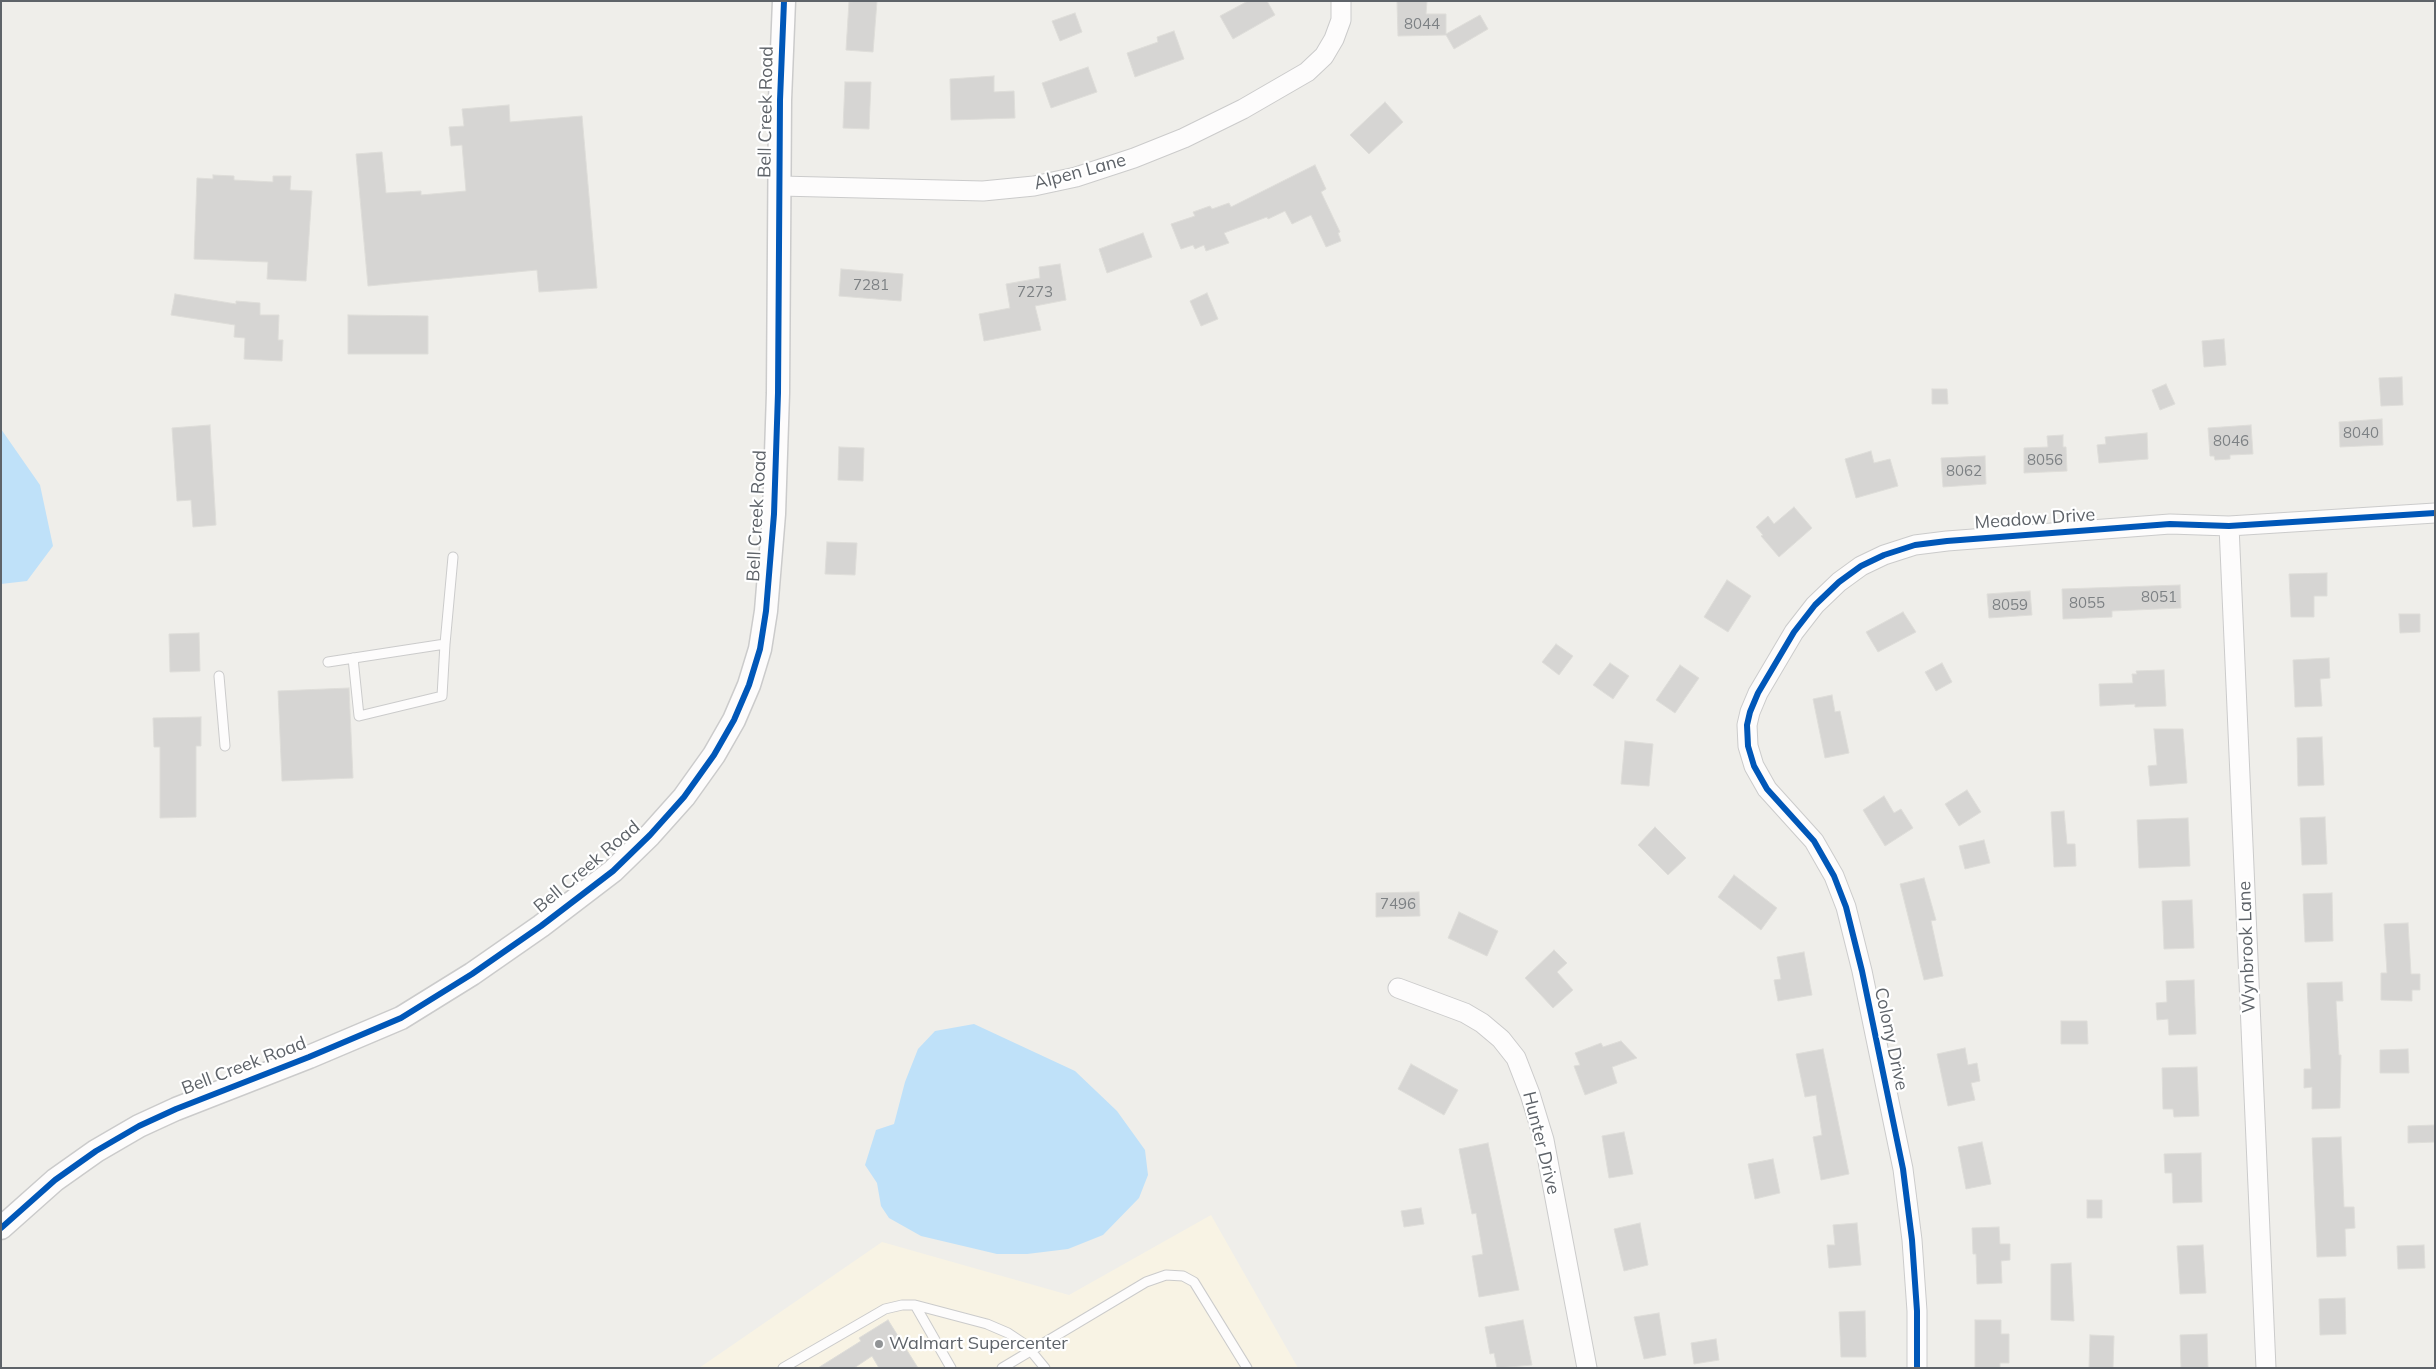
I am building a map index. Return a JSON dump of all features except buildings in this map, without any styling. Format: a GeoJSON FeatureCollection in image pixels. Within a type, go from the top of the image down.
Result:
{"type":"FeatureCollection","features":[{"type":"Feature","properties":{"kind":"street","name":"Bell Creek Road"},"geometry":{"type":"LineString","coordinates":[[1,1228],[55,1180],[96,1151],[139,1126],[176,1109],[309,1057],[401,1018],[472,974],[541,926],[613,870],[650,835],[684,797],[714,755],[734,720],[749,685],[760,649],[766,611],[774,514],[780,301],[780,186],[784,1]]}},
{"type":"Feature","properties":{"kind":"street","name":"Alpen Lane"},"geometry":{"type":"LineString","coordinates":[[780,186],[983,191],[1034,186],[1076,177],[1134,158],[1184,138],[1243,109],[1307,72],[1324,56],[1338,30],[1341,1]]}},
{"type":"Feature","properties":{"kind":"street","name":"Meadow Drive"},"geometry":{"type":"LineString","coordinates":[[1748,746],[1747,725],[1758,692],[1794,632],[1815,605],[1839,582],[1861,566],[1884,555],[1915,545],[1947,541],[2170,524],[2229,526],[2435,513]]}},
{"type":"Feature","properties":{"kind":"street","name":"Wynbrook Lane"},"geometry":{"type":"LineString","coordinates":[[2229,526],[2266,1368]]}},
{"type":"Feature","properties":{"kind":"street","name":"Colony Drive"},"geometry":{"type":"LineString","coordinates":[[1748,746],[1754,766],[1767,789],[1814,842],[1834,876],[1846,907],[1862,970],[1902,1169],[1912,1240],[1916,1293],[1917,1368]]}},
{"type":"Feature","properties":{"kind":"street","name":"Hunter Drive"},"geometry":{"type":"LineString","coordinates":[[1398,988],[1465,1013],[1500,1038],[1516,1058],[1530,1094],[1544,1140],[1587,1368]]}},
{"type":"Feature","properties":{"kind":"lane"},"geometry":{"type":"LineString","coordinates":[[353,658],[359,716],[442,696],[453,557]]}},
{"type":"Feature","properties":{"kind":"lane"},"geometry":{"type":"LineString","coordinates":[[328,662],[445,644]]}},
{"type":"Feature","properties":{"kind":"lane"},"geometry":{"type":"LineString","coordinates":[[219,676],[225,746]]}},
{"type":"Feature","properties":{"kind":"lane"},"geometry":{"type":"LineString","coordinates":[[1002,1368],[1146,1282],[1166,1276],[1183,1276],[1194,1282],[1247,1368]]}},
{"type":"Feature","properties":{"kind":"lane"},"geometry":{"type":"LineString","coordinates":[[783,1368],[885,1309],[902,1305],[915,1305],[987,1324],[1008,1333],[1030,1350],[1045,1368]]}},
{"type":"Feature","properties":{"kind":"lane"},"geometry":{"type":"LineString","coordinates":[[915,1305],[951,1368]]}},
{"type":"Feature","properties":{"kind":"shaded area"},"geometry":{"type":"Polygon","coordinates":[[[1211,1215],[1298,1368],[699,1368],[882,1242],[1069,1295],[1211,1215]]]}},
{"type":"Feature","properties":{"kind":"water"},"geometry":{"type":"Polygon","coordinates":[[[1,429],[40,485],[53,546],[27,581],[1,584],[1,429]]]}},
{"type":"Feature","properties":{"kind":"water"},"geometry":{"type":"Polygon","coordinates":[[[974,1024],[1075,1071],[1117,1111],[1145,1150],[1148,1175],[1139,1198],[1103,1235],[1068,1249],[1027,1254],[997,1254],[921,1236],[889,1218],[881,1206],[877,1183],[865,1165],[876,1130],[894,1124],[905,1082],[918,1049],[935,1031],[974,1024]]]}},
{"type":"Feature","properties":{"kind":"cycle path"},"geometry":{"type":"LineString","coordinates":[[1,1228],[55,1180],[96,1151],[139,1126],[176,1109],[309,1057],[401,1018],[472,974],[541,926],[613,871],[650,835],[684,797],[714,755],[734,720],[749,685],[760,649],[766,611],[774,514],[778,393],[780,100],[784,1]]}},
{"type":"Feature","properties":{"kind":"cycle path"},"geometry":{"type":"LineString","coordinates":[[1917,1368],[1917,1311],[1912,1240],[1903,1169],[1862,971],[1846,907],[1834,876],[1814,841],[1767,789],[1754,766],[1748,746],[1747,725],[1750,712],[1758,693],[1794,632],[1815,605],[1839,582],[1861,566],[1884,555],[1915,545],[2170,524],[2229,526],[2435,513]]}},
{"type":"Feature","properties":{"kind":"place","name":"Walmart Supercenter"},"geometry":{"type":"Point","coordinates":[879,1344]}}]}
